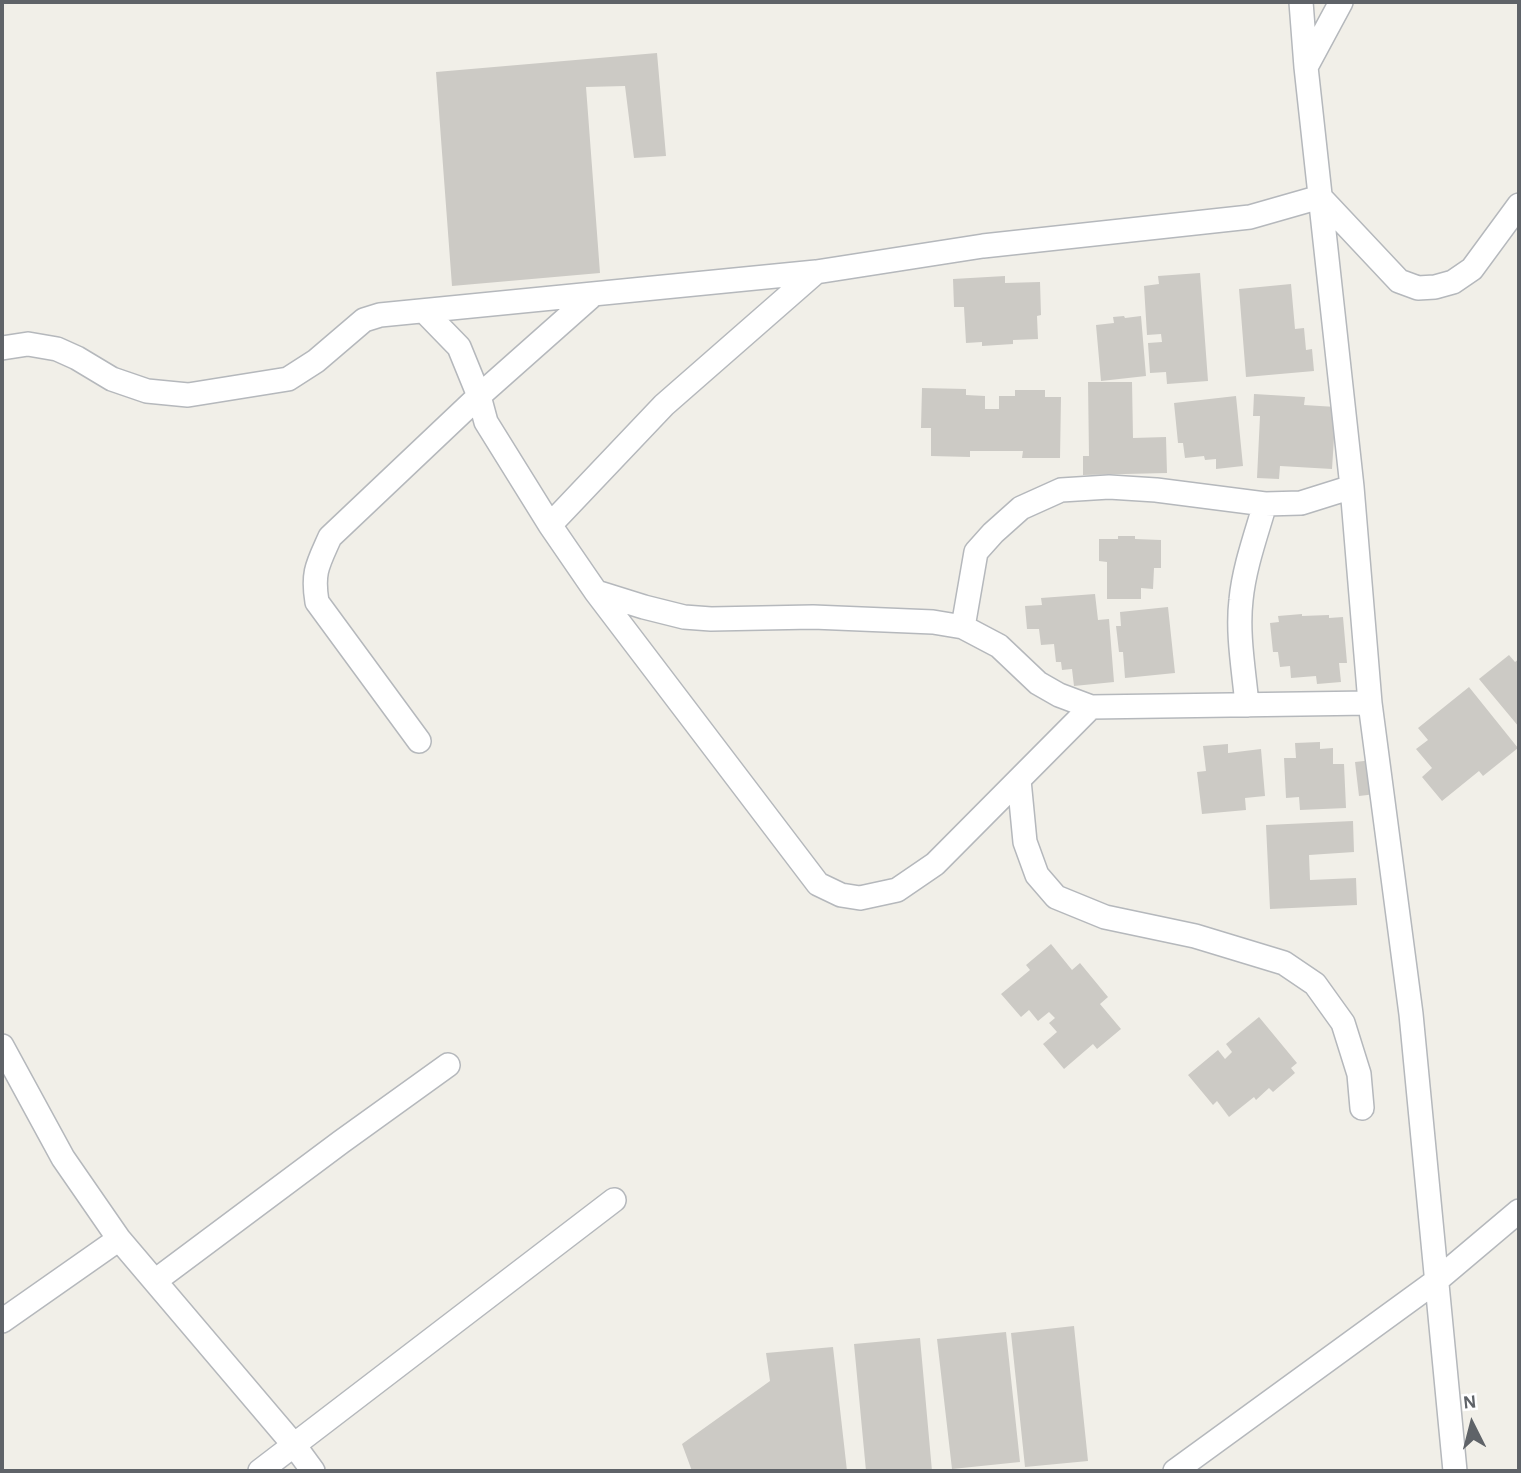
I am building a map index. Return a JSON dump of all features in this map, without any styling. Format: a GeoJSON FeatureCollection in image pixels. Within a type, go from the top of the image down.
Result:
{"type":"FeatureCollection","features":[{"type":"Feature","properties":{"kind":"street"},"geometry":{"type":"LineString","coordinates":[[1301,2],[1352,487],[1370,703],[1411,1014],[1455,1471]]}},
{"type":"Feature","properties":{"kind":"street"},"geometry":{"type":"LineString","coordinates":[[1306,66],[1341,2]]}},
{"type":"Feature","properties":{"kind":"street"},"geometry":{"type":"LineString","coordinates":[[1320,197],[1398,281],[1418,288],[1453,282],[1472,269],[1519,205]]}},
{"type":"Feature","properties":{"kind":"street"},"geometry":{"type":"LineString","coordinates":[[2,348],[29,344],[57,349],[112,379],[146,391],[188,395],[288,379],[316,361],[364,320],[380,315],[816,272],[983,246],[1250,216],[1320,197]]}},
{"type":"Feature","properties":{"kind":"street"},"geometry":{"type":"LineString","coordinates":[[550,525],[664,405],[816,272]]}},
{"type":"Feature","properties":{"kind":"street"},"geometry":{"type":"LineString","coordinates":[[419,741],[317,602],[314,582],[317,565],[330,537],[479,396],[594,294]]}},
{"type":"Feature","properties":{"kind":"street"},"geometry":{"type":"LineString","coordinates":[[424,311],[459,347],[479,396],[486,422],[550,525],[596,592],[818,884],[841,895],[860,898],[897,890],[935,864],[1091,707]]}},
{"type":"Feature","properties":{"kind":"street"},"geometry":{"type":"LineString","coordinates":[[963,627],[976,552],[1021,509],[1061,490],[1108,487],[1265,504],[1301,503],[1352,487]]}},
{"type":"Feature","properties":{"kind":"street"},"geometry":{"type":"LineString","coordinates":[[1247,705],[1241,601],[1250,552],[1265,504]]}},
{"type":"Feature","properties":{"kind":"street"},"geometry":{"type":"LineString","coordinates":[[596,592],[684,617],[813,617],[933,622],[963,627],[999,646],[1038,682],[1059,695],[1091,707],[1370,703]]}},
{"type":"Feature","properties":{"kind":"street"},"geometry":{"type":"LineString","coordinates":[[1019,780],[1026,842],[1037,875],[1056,897],[1105,918],[1195,936],[1284,963],[1315,984],[1343,1023],[1359,1074],[1362,1108]]}},
{"type":"Feature","properties":{"kind":"street"},"geometry":{"type":"LineString","coordinates":[[2,1046],[63,1158],[119,1239],[313,1471]]}},
{"type":"Feature","properties":{"kind":"street"},"geometry":{"type":"LineString","coordinates":[[155,1281],[448,1065]]}},
{"type":"Feature","properties":{"kind":"street"},"geometry":{"type":"LineString","coordinates":[[260,1471],[614,1200]]}},
{"type":"Feature","properties":{"kind":"street"},"geometry":{"type":"LineString","coordinates":[[1175,1471],[1436,1281],[1519,1211]]}},
{"type":"Feature","properties":{"kind":"street"},"geometry":{"type":"LineString","coordinates":[[2,1321],[119,1239]]}},
{"type":"Feature","properties":{"kind":"building"},"geometry":{"type":"Polygon","coordinates":[[[657,53],[666,156],[634,158],[625,86],[586,87],[600,273],[452,286],[436,72],[657,53]]]}},
{"type":"Feature","properties":{"kind":"building"},"geometry":{"type":"Polygon","coordinates":[[[1200,273],[1208,381],[1167,384],[1166,372],[1150,373],[1148,343],[1162,342],[1161,334],[1147,335],[1144,286],[1159,284],[1158,276],[1200,273]]]}},
{"type":"Feature","properties":{"kind":"building"},"geometry":{"type":"Polygon","coordinates":[[[1005,276],[1005,283],[1040,282],[1041,315],[1037,316],[1038,339],[1013,340],[1013,344],[982,346],[982,342],[966,343],[964,307],[954,307],[953,279],[1005,276]]]}},
{"type":"Feature","properties":{"kind":"building"},"geometry":{"type":"Polygon","coordinates":[[[1291,284],[1295,329],[1304,328],[1306,350],[1312,349],[1314,371],[1246,377],[1239,289],[1291,284]]]}},
{"type":"Feature","properties":{"kind":"building"},"geometry":{"type":"Polygon","coordinates":[[[1141,316],[1146,376],[1101,381],[1096,325],[1114,323],[1113,317],[1141,316]]]}},
{"type":"Feature","properties":{"kind":"building"},"geometry":{"type":"Polygon","coordinates":[[[1088,382],[1132,382],[1133,438],[1166,437],[1167,473],[1083,475],[1083,456],[1089,456],[1088,382]]]}},
{"type":"Feature","properties":{"kind":"building"},"geometry":{"type":"Polygon","coordinates":[[[922,388],[966,389],[966,395],[985,396],[985,409],[999,409],[999,396],[1015,396],[1015,390],[1045,390],[1045,397],[1061,397],[1060,458],[1022,458],[1023,451],[970,451],[970,457],[931,456],[931,428],[921,428],[922,388]]]}},
{"type":"Feature","properties":{"kind":"building"},"geometry":{"type":"Polygon","coordinates":[[[1254,394],[1305,397],[1304,405],[1336,407],[1332,469],[1280,466],[1279,479],[1257,478],[1260,416],[1253,416],[1254,394]]]}},
{"type":"Feature","properties":{"kind":"building"},"geometry":{"type":"Polygon","coordinates":[[[1236,396],[1243,466],[1216,469],[1216,459],[1205,460],[1204,456],[1185,458],[1183,443],[1178,443],[1174,403],[1236,396]]]}},
{"type":"Feature","properties":{"kind":"building"},"geometry":{"type":"Polygon","coordinates":[[[1118,536],[1161,540],[1161,568],[1154,568],[1153,589],[1141,588],[1141,599],[1107,599],[1107,562],[1099,561],[1099,539],[1118,539],[1118,536]]]}},
{"type":"Feature","properties":{"kind":"building"},"geometry":{"type":"Polygon","coordinates":[[[1095,594],[1098,620],[1109,619],[1114,682],[1074,686],[1072,669],[1062,670],[1061,662],[1056,662],[1054,644],[1041,645],[1039,629],[1027,629],[1025,606],[1042,605],[1041,598],[1095,594]]]}},
{"type":"Feature","properties":{"kind":"building"},"geometry":{"type":"Polygon","coordinates":[[[1168,607],[1175,673],[1125,678],[1123,652],[1119,652],[1116,626],[1121,626],[1120,612],[1168,607]]]}},
{"type":"Feature","properties":{"kind":"building"},"geometry":{"type":"Polygon","coordinates":[[[1302,614],[1343,617],[1347,663],[1339,663],[1341,682],[1317,684],[1316,676],[1291,678],[1290,666],[1280,667],[1278,652],[1273,652],[1270,623],[1279,622],[1278,616],[1302,614]]]}},
{"type":"Feature","properties":{"kind":"building"},"geometry":{"type":"Polygon","coordinates":[[[1509,655],[1515,662],[1519,659],[1519,727],[1479,679],[1509,655]]]}},
{"type":"Feature","properties":{"kind":"building"},"geometry":{"type":"Polygon","coordinates":[[[1469,687],[1518,748],[1483,776],[1479,771],[1442,801],[1422,777],[1432,768],[1416,749],[1428,740],[1418,728],[1469,687]]]}},
{"type":"Feature","properties":{"kind":"building"},"geometry":{"type":"Polygon","coordinates":[[[1320,742],[1320,749],[1333,748],[1333,764],[1344,764],[1346,808],[1300,810],[1299,797],[1286,798],[1284,758],[1296,758],[1295,743],[1320,742]]]}},
{"type":"Feature","properties":{"kind":"building"},"geometry":{"type":"Polygon","coordinates":[[[1228,744],[1228,753],[1261,749],[1265,796],[1245,798],[1246,810],[1202,814],[1197,772],[1206,771],[1203,746],[1228,744]]]}},
{"type":"Feature","properties":{"kind":"building"},"geometry":{"type":"Polygon","coordinates":[[[1373,760],[1376,794],[1359,796],[1355,762],[1373,760]]]}},
{"type":"Feature","properties":{"kind":"building"},"geometry":{"type":"Polygon","coordinates":[[[1353,821],[1354,852],[1309,855],[1310,880],[1356,878],[1357,905],[1270,909],[1266,825],[1353,821]]]}},
{"type":"Feature","properties":{"kind":"building"},"geometry":{"type":"Polygon","coordinates":[[[1051,944],[1072,970],[1080,963],[1108,997],[1100,1004],[1121,1029],[1097,1049],[1093,1044],[1064,1069],[1043,1044],[1057,1032],[1049,1023],[1055,1018],[1049,1012],[1038,1021],[1029,1010],[1021,1017],[1001,994],[1030,970],[1026,965],[1051,944]]]}},
{"type":"Feature","properties":{"kind":"building"},"geometry":{"type":"Polygon","coordinates":[[[1259,1017],[1297,1063],[1291,1068],[1295,1073],[1273,1092],[1269,1088],[1229,1117],[1217,1101],[1213,1105],[1188,1075],[1218,1050],[1225,1059],[1232,1052],[1226,1044],[1259,1017]]]}},
{"type":"Feature","properties":{"kind":"building"},"geometry":{"type":"Polygon","coordinates":[[[1074,1326],[1088,1461],[1025,1467],[1011,1333],[1074,1326]]]}},
{"type":"Feature","properties":{"kind":"building"},"geometry":{"type":"Polygon","coordinates":[[[1006,1332],[1020,1462],[952,1469],[937,1339],[1006,1332]]]}},
{"type":"Feature","properties":{"kind":"building"},"geometry":{"type":"Polygon","coordinates":[[[920,1338],[932,1471],[866,1471],[854,1344],[920,1338]]]}},
{"type":"Feature","properties":{"kind":"building"},"geometry":{"type":"Polygon","coordinates":[[[833,1347],[847,1471],[692,1471],[682,1444],[770,1381],[766,1353],[833,1347]]]}}]}
